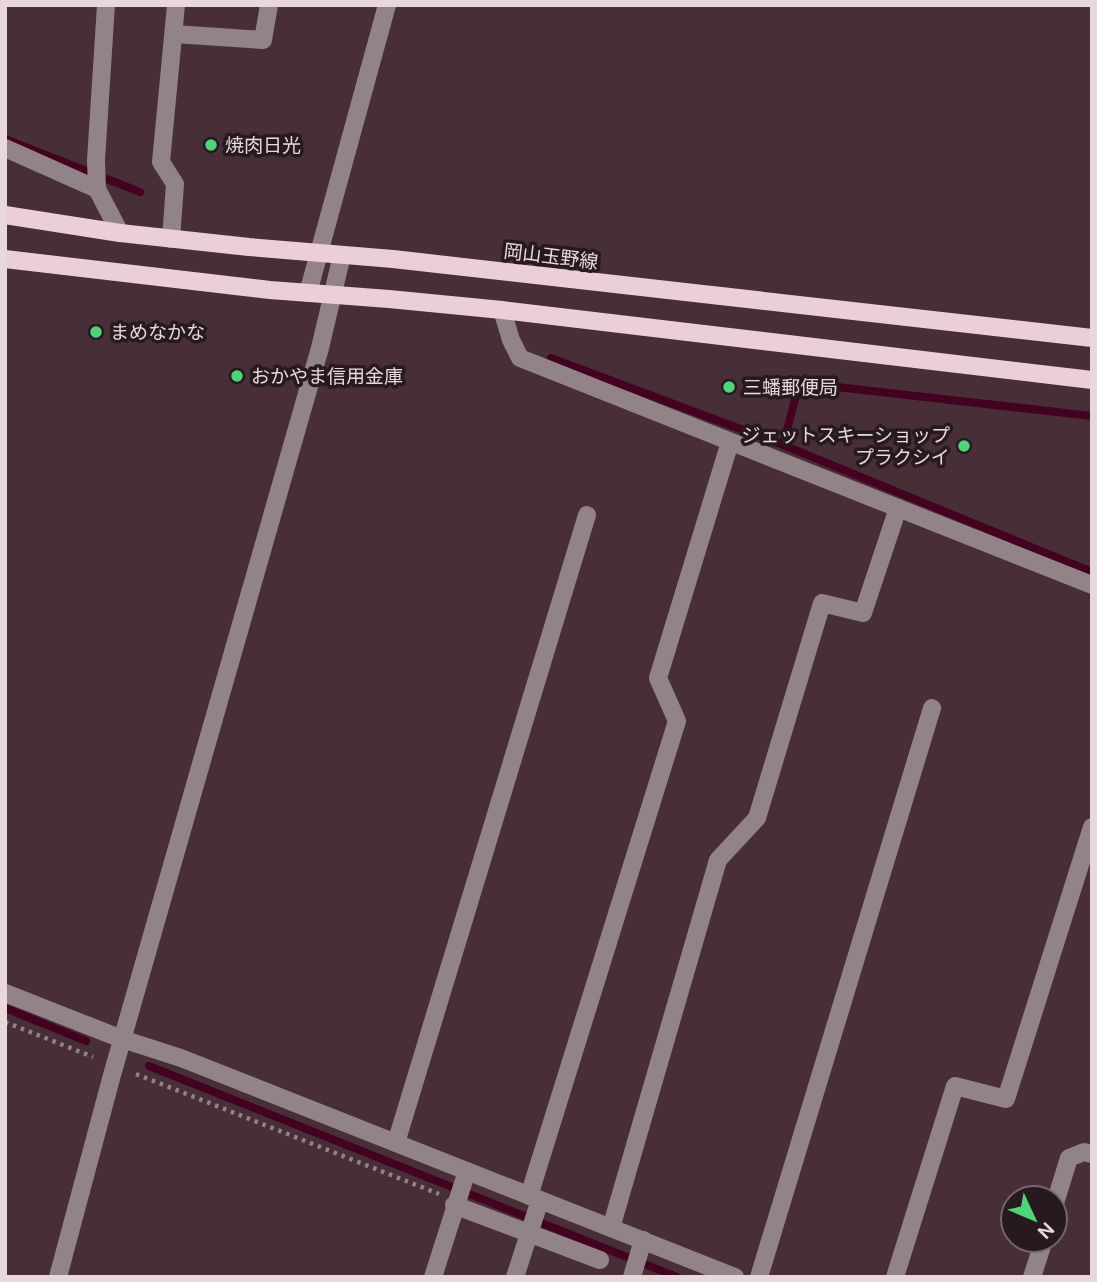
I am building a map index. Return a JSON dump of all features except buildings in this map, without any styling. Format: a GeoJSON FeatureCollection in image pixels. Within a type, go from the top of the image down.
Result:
{"type":"FeatureCollection","features":[{"type":"Feature","properties":{"kind":"main road","name":"岡山玉野線"},"geometry":{"type":"LineString","coordinates":[[5,215],[171,239],[341,255],[1092,338]]}},
{"type":"Feature","properties":{"kind":"main road"},"geometry":{"type":"LineString","coordinates":[[5,259],[308,293],[502,310],[1092,380]]}},
{"type":"Feature","properties":{"kind":"street"},"geometry":{"type":"LineString","coordinates":[[106,5],[97,178],[120,233]]}},
{"type":"Feature","properties":{"kind":"street"},"geometry":{"type":"LineString","coordinates":[[171,239],[175,184],[161,162],[176,5]]}},
{"type":"Feature","properties":{"kind":"street"},"geometry":{"type":"LineString","coordinates":[[174,34],[263,40],[269,5]]}},
{"type":"Feature","properties":{"kind":"street"},"geometry":{"type":"LineString","coordinates":[[308,293],[387,5]]}},
{"type":"Feature","properties":{"kind":"street"},"geometry":{"type":"LineString","coordinates":[[5,148],[97,178]]}},
{"type":"Feature","properties":{"kind":"street"},"geometry":{"type":"LineString","coordinates":[[58,1277],[122,1039],[316,361],[341,255]]}},
{"type":"Feature","properties":{"kind":"street"},"geometry":{"type":"LineString","coordinates":[[502,310],[511,340],[520,358],[1092,585]]}},
{"type":"Feature","properties":{"kind":"street"},"geometry":{"type":"LineString","coordinates":[[515,1277],[677,722],[658,678],[730,442]]}},
{"type":"Feature","properties":{"kind":"street"},"geometry":{"type":"LineString","coordinates":[[611,1228],[718,860],[757,818],[822,603],[863,613],[898,508]]}},
{"type":"Feature","properties":{"kind":"street"},"geometry":{"type":"LineString","coordinates":[[396,1143],[587,515]]}},
{"type":"Feature","properties":{"kind":"street"},"geometry":{"type":"LineString","coordinates":[[759,1277],[932,708]]}},
{"type":"Feature","properties":{"kind":"street"},"geometry":{"type":"LineString","coordinates":[[895,1277],[955,1086],[1006,1099],[1092,827]]}},
{"type":"Feature","properties":{"kind":"street"},"geometry":{"type":"LineString","coordinates":[[5,993],[122,1039],[181,1058],[396,1143],[460,1191],[533,1212],[611,1228],[637,1259],[735,1277]]}},
{"type":"Feature","properties":{"kind":"street"},"geometry":{"type":"LineString","coordinates":[[1061,1184],[1069,1158],[1084,1152],[1092,1154]]}},
{"type":"Feature","properties":{"kind":"street"},"geometry":{"type":"LineString","coordinates":[[460,1191],[533,1212],[600,1259]]}},
{"type":"Feature","properties":{"kind":"street"},"geometry":{"type":"LineString","coordinates":[[433,1277],[460,1191]]}},
{"type":"Feature","properties":{"kind":"street"},"geometry":{"type":"LineString","coordinates":[[1032,1277],[1039,1254]]}},
{"type":"Feature","properties":{"kind":"path"},"geometry":{"type":"LineString","coordinates":[[5,1022],[93,1057]]}},
{"type":"Feature","properties":{"kind":"path"},"geometry":{"type":"LineString","coordinates":[[136,1074],[460,1191]]}},
{"type":"Feature","properties":{"kind":"waterway"},"geometry":{"type":"LineString","coordinates":[[5,139],[140,192]]}},
{"type":"Feature","properties":{"kind":"waterway"},"geometry":{"type":"LineString","coordinates":[[551,358],[783,445],[1092,572]]}},
{"type":"Feature","properties":{"kind":"waterway"},"geometry":{"type":"LineString","coordinates":[[783,445],[798,388],[810,384],[1092,416]]}},
{"type":"Feature","properties":{"kind":"waterway"},"geometry":{"type":"LineString","coordinates":[[5,1008],[86,1041]]}},
{"type":"Feature","properties":{"kind":"waterway"},"geometry":{"type":"LineString","coordinates":[[149,1066],[677,1277]]}},
{"type":"Feature","properties":{"kind":"place","name":"焼肉日光"},"geometry":{"type":"Point","coordinates":[211,145]}},
{"type":"Feature","properties":{"kind":"place","name":"まめなかな"},"geometry":{"type":"Point","coordinates":[96,332]}},
{"type":"Feature","properties":{"kind":"place","name":"おかやま信用金庫"},"geometry":{"type":"Point","coordinates":[237,376]}},
{"type":"Feature","properties":{"kind":"place","name":"三蟠郵便局"},"geometry":{"type":"Point","coordinates":[729,387]}},
{"type":"Feature","properties":{"kind":"place","name":"ジェットスキーショップ プラクシイ"},"geometry":{"type":"Point","coordinates":[964,446]}}]}
